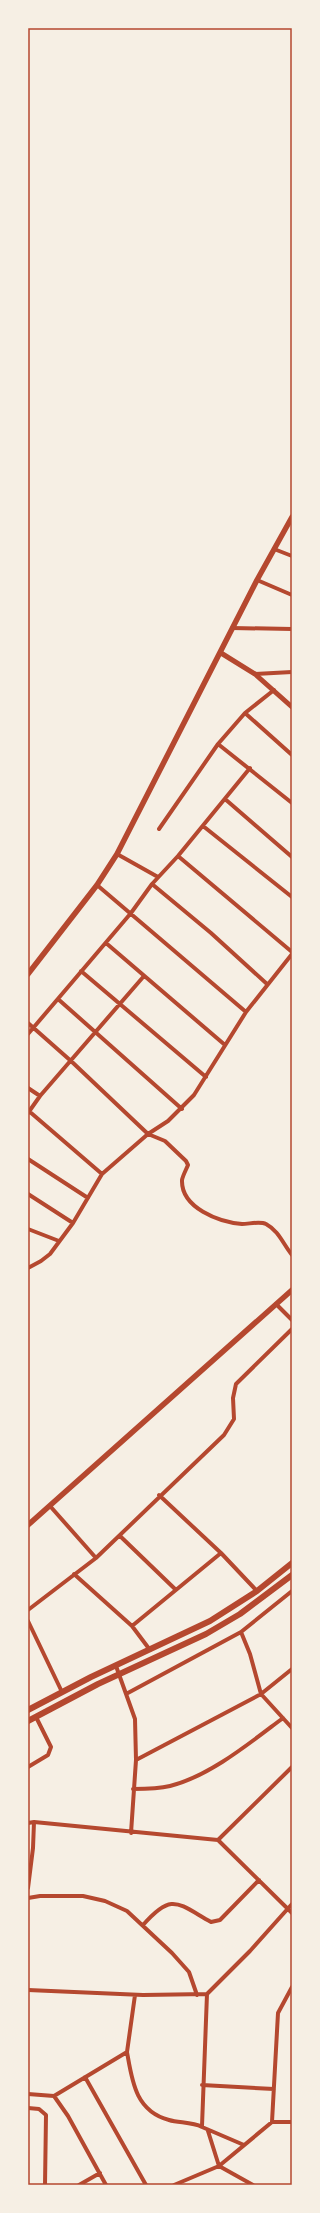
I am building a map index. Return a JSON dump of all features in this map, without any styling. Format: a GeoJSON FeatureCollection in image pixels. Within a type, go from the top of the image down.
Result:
{"type":"FeatureCollection","features":[{"type":"Feature","properties":{"kind":"main road"},"geometry":{"type":"LineString","coordinates":[[28,974],[97,886],[117,854],[221,653],[232,628],[292,517]]}},
{"type":"Feature","properties":{"kind":"main road"},"geometry":{"type":"LineString","coordinates":[[28,1525],[292,1290]]}},
{"type":"Feature","properties":{"kind":"main road"},"geometry":{"type":"LineString","coordinates":[[28,1710],[62,1692],[210,1621],[257,1591],[292,1563]]}},
{"type":"Feature","properties":{"kind":"main road"},"geometry":{"type":"LineString","coordinates":[[28,1721],[120,1674],[213,1630],[240,1614],[292,1575]]}},
{"type":"Feature","properties":{"kind":"street"},"geometry":{"type":"LineString","coordinates":[[274,549],[292,556]]}},
{"type":"Feature","properties":{"kind":"street"},"geometry":{"type":"LineString","coordinates":[[257,580],[292,595]]}},
{"type":"Feature","properties":{"kind":"street"},"geometry":{"type":"LineString","coordinates":[[232,628],[292,629]]}},
{"type":"Feature","properties":{"kind":"street"},"geometry":{"type":"LineString","coordinates":[[221,653],[255,674],[292,707]]}},
{"type":"Feature","properties":{"kind":"street"},"geometry":{"type":"LineString","coordinates":[[255,674],[292,672]]}},
{"type":"Feature","properties":{"kind":"street"},"geometry":{"type":"LineString","coordinates":[[159,829],[218,744],[245,713],[274,690]]}},
{"type":"Feature","properties":{"kind":"street"},"geometry":{"type":"LineString","coordinates":[[245,713],[292,755]]}},
{"type":"Feature","properties":{"kind":"street"},"geometry":{"type":"LineString","coordinates":[[218,744],[292,803]]}},
{"type":"Feature","properties":{"kind":"street"},"geometry":{"type":"LineString","coordinates":[[28,1034],[106,943],[131,913],[152,884],[178,856],[250,768]]}},
{"type":"Feature","properties":{"kind":"street"},"geometry":{"type":"LineString","coordinates":[[225,798],[292,857]]}},
{"type":"Feature","properties":{"kind":"street"},"geometry":{"type":"LineString","coordinates":[[203,826],[292,897]]}},
{"type":"Feature","properties":{"kind":"street"},"geometry":{"type":"LineString","coordinates":[[117,854],[158,877]]}},
{"type":"Feature","properties":{"kind":"street"},"geometry":{"type":"LineString","coordinates":[[28,1268],[41,1261],[59,1241],[73,1222],[102,1174],[148,1134],[182,1109],[206,1077],[246,1012],[292,953],[178,856]]}},
{"type":"Feature","properties":{"kind":"street"},"geometry":{"type":"LineString","coordinates":[[152,884],[211,933],[267,984]]}},
{"type":"Feature","properties":{"kind":"street"},"geometry":{"type":"LineString","coordinates":[[97,886],[131,913],[246,1012]]}},
{"type":"Feature","properties":{"kind":"street"},"geometry":{"type":"LineString","coordinates":[[106,943],[225,1045]]}},
{"type":"Feature","properties":{"kind":"street"},"geometry":{"type":"LineString","coordinates":[[81,971],[206,1077]]}},
{"type":"Feature","properties":{"kind":"street"},"geometry":{"type":"LineString","coordinates":[[102,1174],[29,1112],[40,1096],[144,976]]}},
{"type":"Feature","properties":{"kind":"street"},"geometry":{"type":"LineString","coordinates":[[58,999],[96,1031],[182,1109]]}},
{"type":"Feature","properties":{"kind":"street"},"geometry":{"type":"LineString","coordinates":[[28,1023],[71,1061],[148,1134],[165,1141],[186,1161],[188,1165],[182,1179],[184,1192],[193,1204],[207,1215],[221,1220],[241,1224],[265,1224],[278,1234],[292,1255]]}},
{"type":"Feature","properties":{"kind":"street"},"geometry":{"type":"LineString","coordinates":[[28,1088],[40,1096]]}},
{"type":"Feature","properties":{"kind":"street"},"geometry":{"type":"LineString","coordinates":[[28,1159],[88,1198]]}},
{"type":"Feature","properties":{"kind":"street"},"geometry":{"type":"LineString","coordinates":[[28,1194],[73,1222]]}},
{"type":"Feature","properties":{"kind":"street"},"geometry":{"type":"LineString","coordinates":[[28,1229],[59,1241]]}},
{"type":"Feature","properties":{"kind":"street"},"geometry":{"type":"LineString","coordinates":[[276,1304],[292,1320]]}},
{"type":"Feature","properties":{"kind":"street"},"geometry":{"type":"LineString","coordinates":[[28,1610],[96,1558],[120,1536],[159,1495],[224,1435],[234,1419],[233,1398],[236,1384],[292,1329]]}},
{"type":"Feature","properties":{"kind":"street"},"geometry":{"type":"LineString","coordinates":[[159,1495],[221,1553],[257,1591]]}},
{"type":"Feature","properties":{"kind":"street"},"geometry":{"type":"LineString","coordinates":[[50,1506],[96,1558]]}},
{"type":"Feature","properties":{"kind":"street"},"geometry":{"type":"LineString","coordinates":[[120,1536],[175,1589]]}},
{"type":"Feature","properties":{"kind":"street"},"geometry":{"type":"LineString","coordinates":[[132,1626],[175,1589],[221,1553]]}},
{"type":"Feature","properties":{"kind":"street"},"geometry":{"type":"LineString","coordinates":[[74,1574],[132,1626],[150,1650]]}},
{"type":"Feature","properties":{"kind":"street"},"geometry":{"type":"LineString","coordinates":[[126,1694],[241,1632],[292,1591]]}},
{"type":"Feature","properties":{"kind":"street"},"geometry":{"type":"LineString","coordinates":[[28,1621],[62,1692]]}},
{"type":"Feature","properties":{"kind":"street"},"geometry":{"type":"LineString","coordinates":[[241,1632],[250,1654],[261,1694],[292,1728]]}},
{"type":"Feature","properties":{"kind":"street"},"geometry":{"type":"LineString","coordinates":[[116,1666],[135,1719],[136,1760],[130,1832]]}},
{"type":"Feature","properties":{"kind":"street"},"geometry":{"type":"LineString","coordinates":[[136,1760],[261,1694],[292,1669]]}},
{"type":"Feature","properties":{"kind":"street"},"geometry":{"type":"LineString","coordinates":[[28,1767],[48,1755],[51,1747],[36,1717]]}},
{"type":"Feature","properties":{"kind":"street"},"geometry":{"type":"LineString","coordinates":[[133,1789],[158,1788],[187,1780],[252,1741],[283,1718]]}},
{"type":"Feature","properties":{"kind":"street"},"geometry":{"type":"LineString","coordinates":[[218,1840],[292,1767]]}},
{"type":"Feature","properties":{"kind":"street"},"geometry":{"type":"LineString","coordinates":[[28,1888],[33,1848],[34,1822]]}},
{"type":"Feature","properties":{"kind":"street"},"geometry":{"type":"LineString","coordinates":[[28,1823],[34,1822],[218,1840],[292,1913]]}},
{"type":"Feature","properties":{"kind":"street"},"geometry":{"type":"LineString","coordinates":[[143,1925],[157,1910],[167,1904],[182,1905],[211,1922],[220,1920],[259,1880]]}},
{"type":"Feature","properties":{"kind":"street"},"geometry":{"type":"LineString","coordinates":[[28,1898],[40,1896],[83,1896],[105,1901],[127,1911],[172,1953],[189,1972],[197,1995]]}},
{"type":"Feature","properties":{"kind":"street"},"geometry":{"type":"LineString","coordinates":[[28,1990],[135,1995],[207,1994],[250,1951],[292,1904]]}},
{"type":"Feature","properties":{"kind":"street"},"geometry":{"type":"LineString","coordinates":[[272,2122],[278,2013],[292,1987]]}},
{"type":"Feature","properties":{"kind":"street"},"geometry":{"type":"LineString","coordinates":[[202,2126],[202,2085],[207,1994]]}},
{"type":"Feature","properties":{"kind":"street"},"geometry":{"type":"LineString","coordinates":[[287,1994],[292,1996]]}},
{"type":"Feature","properties":{"kind":"street"},"geometry":{"type":"LineString","coordinates":[[135,1995],[127,2052],[133,2087],[139,2098],[150,2110],[167,2120],[202,2126],[208,2131],[244,2145]]}},
{"type":"Feature","properties":{"kind":"street"},"geometry":{"type":"LineString","coordinates":[[28,2094],[54,2096],[127,2052]]}},
{"type":"Feature","properties":{"kind":"street"},"geometry":{"type":"LineString","coordinates":[[85,2077],[146,2185]]}},
{"type":"Feature","properties":{"kind":"street"},"geometry":{"type":"LineString","coordinates":[[202,2085],[274,2089]]}},
{"type":"Feature","properties":{"kind":"street"},"geometry":{"type":"LineString","coordinates":[[54,2096],[68,2116],[106,2185]]}},
{"type":"Feature","properties":{"kind":"street"},"geometry":{"type":"LineString","coordinates":[[28,2108],[39,2109],[46,2115],[45,2185]]}},
{"type":"Feature","properties":{"kind":"street"},"geometry":{"type":"LineString","coordinates":[[174,2185],[219,2166],[272,2122],[292,2122]]}},
{"type":"Feature","properties":{"kind":"street"},"geometry":{"type":"LineString","coordinates":[[208,2131],[219,2166],[252,2185]]}},
{"type":"Feature","properties":{"kind":"street"},"geometry":{"type":"LineString","coordinates":[[79,2185],[100,2173]]}}]}
